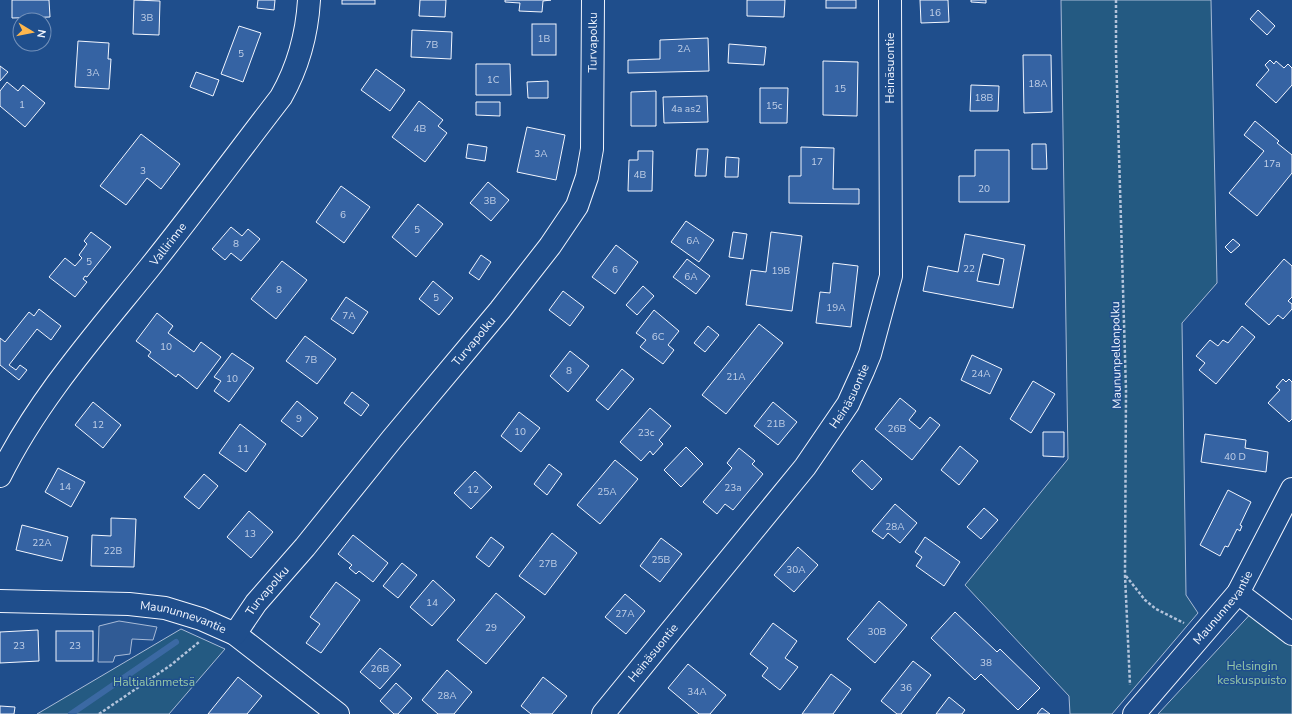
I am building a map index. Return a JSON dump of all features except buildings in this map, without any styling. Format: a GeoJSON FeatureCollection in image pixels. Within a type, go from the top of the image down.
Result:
{"type":"FeatureCollection","features":[{"type":"Feature","properties":{"kind":"street","name":"Vallirinne"},"geometry":{"type":"LineString","coordinates":[[0,476],[12,452],[64,374],[183,226],[281,97],[291,80],[300,54],[309,0]]}},
{"type":"Feature","properties":{"kind":"street","name":"Turvapolku"},"geometry":{"type":"LineString","coordinates":[[235,634],[256,603],[305,547],[518,287],[550,246],[577,206],[587,178],[592,149],[593,0]]}},
{"type":"Feature","properties":{"kind":"street","name":"Heinäsuontie"},"geometry":{"type":"LineString","coordinates":[[603,714],[805,467],[848,404],[864,371],[891,276],[890,0]]}},
{"type":"Feature","properties":{"kind":"street","name":"Maununnevantie"},"geometry":{"type":"LineString","coordinates":[[1134,714],[1238,593],[1292,488]]}},
{"type":"Feature","properties":{"kind":"street"},"geometry":{"type":"LineString","coordinates":[[1238,593],[1292,634]]}},
{"type":"Feature","properties":{"kind":"street","name":"Maununnevantie"},"geometry":{"type":"LineString","coordinates":[[0,601],[136,604],[165,608],[202,619],[235,634],[338,714]]}},
{"type":"Feature","properties":{"kind":"path","name":"Maununpellonpolku"},"geometry":{"type":"LineString","coordinates":[[1116,0],[1116,53],[1126,390],[1125,575],[1130,690]]}},
{"type":"Feature","properties":{"kind":"path"},"geometry":{"type":"LineString","coordinates":[[1125,575],[1146,600],[1156,609],[1165,615],[1181,621],[1201,636]]}},
{"type":"Feature","properties":{"kind":"path"},"geometry":{"type":"LineString","coordinates":[[100,714],[170,665],[199,642],[215,626]]}},
{"type":"Feature","properties":{"kind":"green space"},"geometry":{"type":"Polygon","coordinates":[[[1061,0],[1211,0],[1217,283],[1182,323],[1186,595],[1198,613],[1112,714],[1070,714],[1069,696],[965,585],[1068,459],[1061,0]]]}},
{"type":"Feature","properties":{"kind":"green space","name":"Helsingin keskuspuisto"},"geometry":{"type":"Polygon","coordinates":[[[1256,608],[1292,634],[1292,714],[1158,714],[1256,608]]]}},
{"type":"Feature","properties":{"kind":"green space","name":"Haltialanmetsä"},"geometry":{"type":"Polygon","coordinates":[[[181,629],[225,649],[169,714],[37,714],[181,629]]]}},
{"type":"Feature","properties":{"kind":"shaded area"},"geometry":{"type":"Polygon","coordinates":[[[119,621],[157,627],[153,640],[132,639],[130,654],[115,656],[113,662],[98,662],[99,626],[119,621]]]}},
{"type":"Feature","properties":{"kind":"waterway"},"geometry":{"type":"LineString","coordinates":[[71,714],[176,642]]}}]}
